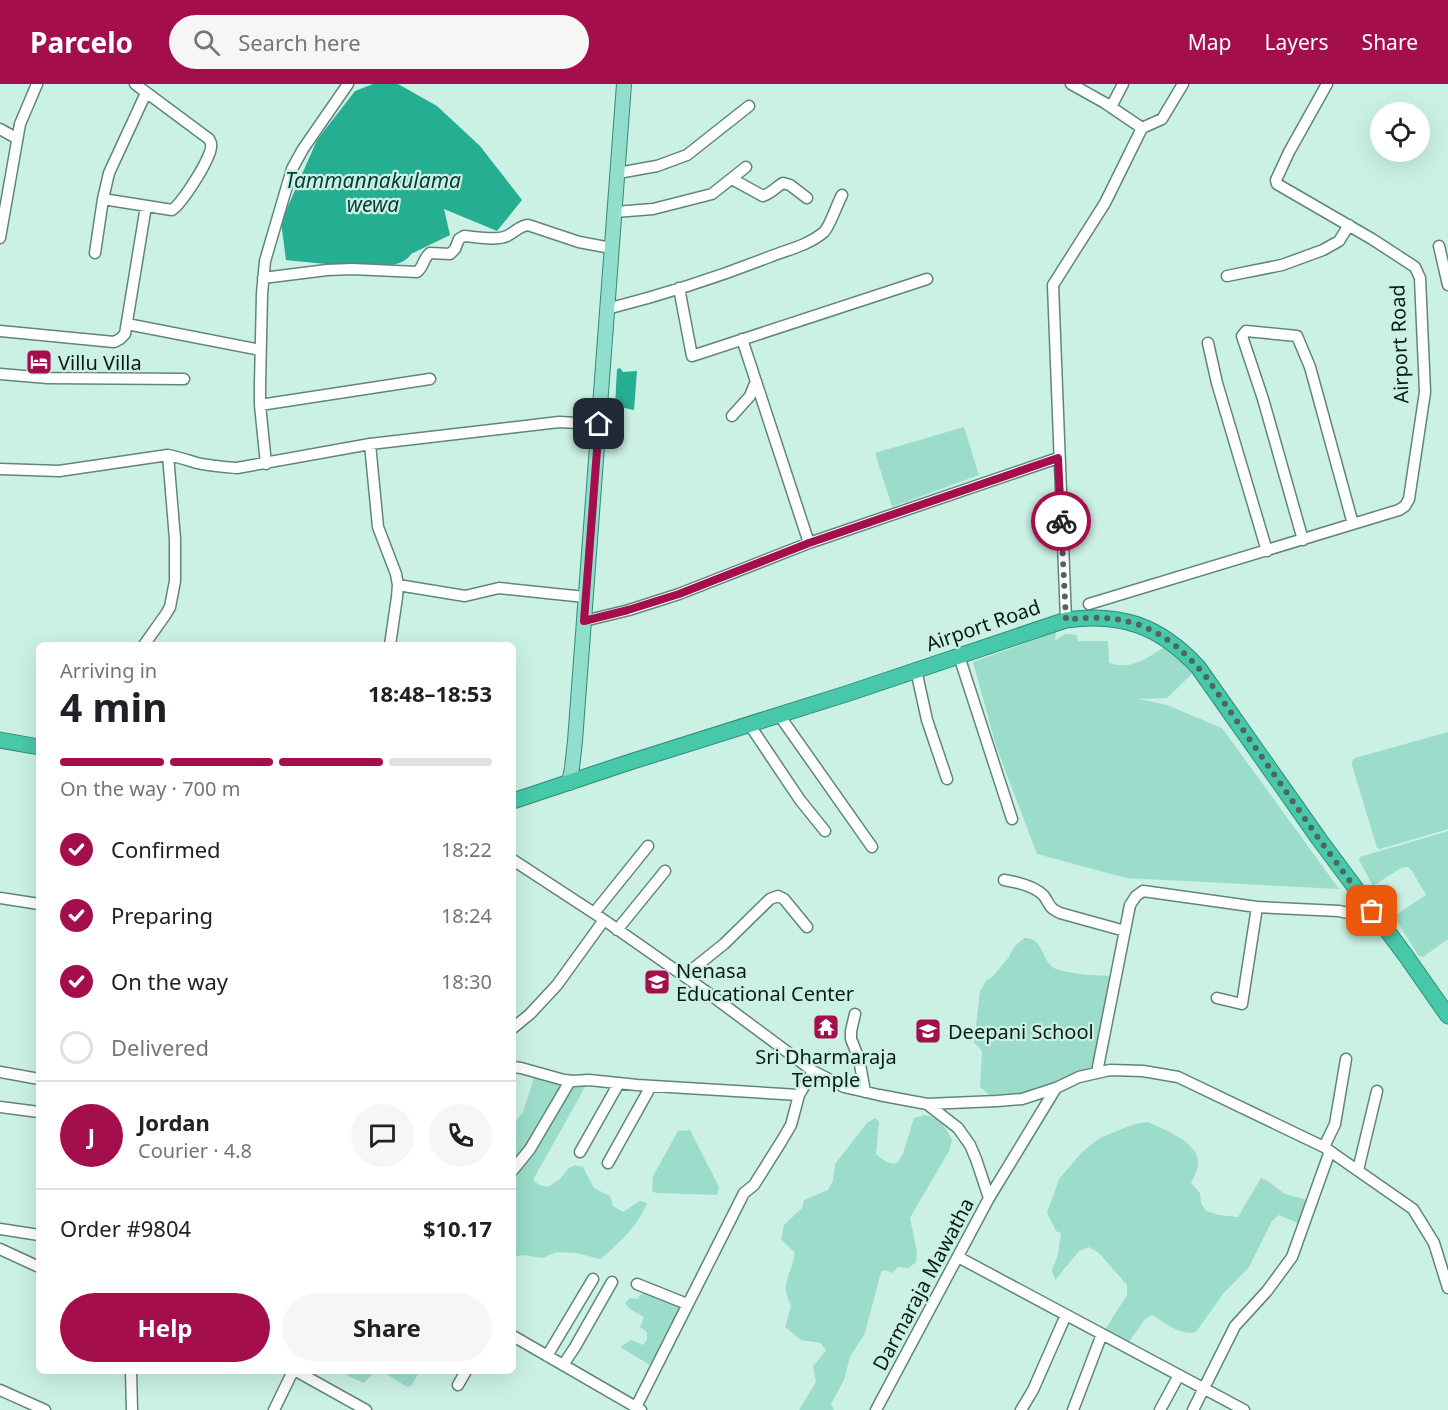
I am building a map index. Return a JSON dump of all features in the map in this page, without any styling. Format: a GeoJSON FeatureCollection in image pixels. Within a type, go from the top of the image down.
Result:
{"type":"FeatureCollection","features":[{"type":"Feature","properties":{"kind":"highway","name":"Airport Road"},"geometry":{"type":"LineString","coordinates":[[516,800],[1066,620],[1108,618],[1136,623],[1158,633],[1186,654],[1207,678],[1319,839],[1448,1016]]}},
{"type":"Feature","properties":{"kind":"highway"},"geometry":{"type":"LineString","coordinates":[[0,740],[36,746]]}},
{"type":"Feature","properties":{"kind":"main road"},"geometry":{"type":"LineString","coordinates":[[569,783],[584,621],[624,84]]}},
{"type":"Feature","properties":{"kind":"street"},"geometry":{"type":"LineString","coordinates":[[0,238],[16,138],[37,84]]}},
{"type":"Feature","properties":{"kind":"street"},"geometry":{"type":"LineString","coordinates":[[103,199],[172,210],[178,206],[210,153],[212,144],[209,139],[135,84]]}},
{"type":"Feature","properties":{"kind":"street"},"geometry":{"type":"LineString","coordinates":[[266,464],[260,405],[260,350],[265,261],[292,169],[303,148],[348,84]]}},
{"type":"Feature","properties":{"kind":"street"},"geometry":{"type":"LineString","coordinates":[[1071,84],[1142,128]]}},
{"type":"Feature","properties":{"kind":"street"},"geometry":{"type":"LineString","coordinates":[[1111,107],[1123,84]]}},
{"type":"Feature","properties":{"kind":"street"},"geometry":{"type":"LineString","coordinates":[[1066,620],[1053,285],[1105,203],[1142,128],[1162,118],[1183,84]]}},
{"type":"Feature","properties":{"kind":"street","name":"Airport Road"},"geometry":{"type":"LineString","coordinates":[[1089,604],[1399,510],[1409,499],[1425,392],[1420,279],[1415,267],[1349,225],[1277,184],[1276,180],[1327,84]]}},
{"type":"Feature","properties":{"kind":"street"},"geometry":{"type":"LineString","coordinates":[[95,253],[109,173],[146,93]]}},
{"type":"Feature","properties":{"kind":"street"},"geometry":{"type":"LineString","coordinates":[[618,173],[657,166],[687,155],[749,106]]}},
{"type":"Feature","properties":{"kind":"street"},"geometry":{"type":"LineString","coordinates":[[0,129],[16,138]]}},
{"type":"Feature","properties":{"kind":"street"},"geometry":{"type":"LineString","coordinates":[[615,212],[653,209],[712,194],[746,167]]}},
{"type":"Feature","properties":{"kind":"street"},"geometry":{"type":"LineString","coordinates":[[732,178],[764,196],[771,194],[783,183],[790,185],[807,198]]}},
{"type":"Feature","properties":{"kind":"street"},"geometry":{"type":"LineString","coordinates":[[607,309],[660,296],[804,244],[825,231],[842,195]]}},
{"type":"Feature","properties":{"kind":"street"},"geometry":{"type":"LineString","coordinates":[[0,331],[114,342],[120,339],[125,334],[127,324],[146,206]]}},
{"type":"Feature","properties":{"kind":"street"},"geometry":{"type":"LineString","coordinates":[[263,278],[352,269],[417,272],[421,269],[426,256],[430,253],[450,254],[459,239],[464,236],[500,238],[521,226],[528,225],[579,242],[612,248]]}},
{"type":"Feature","properties":{"kind":"street"},"geometry":{"type":"LineString","coordinates":[[1227,276],[1282,264],[1323,250],[1339,241],[1349,225]]}},
{"type":"Feature","properties":{"kind":"street"},"geometry":{"type":"LineString","coordinates":[[1439,246],[1448,285]]}},
{"type":"Feature","properties":{"kind":"street"},"geometry":{"type":"LineString","coordinates":[[679,288],[692,356],[927,279]]}},
{"type":"Feature","properties":{"kind":"street"},"geometry":{"type":"LineString","coordinates":[[127,324],[260,350]]}},
{"type":"Feature","properties":{"kind":"street"},"geometry":{"type":"LineString","coordinates":[[1303,540],[1263,399],[1242,336],[1246,331],[1297,336],[1310,368],[1353,524]]}},
{"type":"Feature","properties":{"kind":"street"},"geometry":{"type":"LineString","coordinates":[[742,339],[809,543]]}},
{"type":"Feature","properties":{"kind":"street"},"geometry":{"type":"LineString","coordinates":[[1208,343],[1267,551]]}},
{"type":"Feature","properties":{"kind":"street"},"geometry":{"type":"LineString","coordinates":[[0,374],[48,378],[184,379]]}},
{"type":"Feature","properties":{"kind":"street"},"geometry":{"type":"LineString","coordinates":[[260,405],[430,379]]}},
{"type":"Feature","properties":{"kind":"street"},"geometry":{"type":"LineString","coordinates":[[732,416],[750,396],[756,381]]}},
{"type":"Feature","properties":{"kind":"street"},"geometry":{"type":"LineString","coordinates":[[0,469],[59,471],[168,455],[217,467],[237,468],[370,444],[559,422],[599,424]]}},
{"type":"Feature","properties":{"kind":"street"},"geometry":{"type":"LineString","coordinates":[[370,444],[378,527],[398,585],[390,642]]}},
{"type":"Feature","properties":{"kind":"street"},"geometry":{"type":"LineString","coordinates":[[146,642],[170,606],[175,581],[175,539],[168,455]]}},
{"type":"Feature","properties":{"kind":"street"},"geometry":{"type":"LineString","coordinates":[[584,621],[679,594],[809,543],[1058,458]]}},
{"type":"Feature","properties":{"kind":"street"},"geometry":{"type":"LineString","coordinates":[[398,585],[465,596],[499,588],[585,597]]}},
{"type":"Feature","properties":{"kind":"street"},"geometry":{"type":"LineString","coordinates":[[959,656],[1012,819]]}},
{"type":"Feature","properties":{"kind":"street"},"geometry":{"type":"LineString","coordinates":[[916,670],[927,720],[947,779]]}},
{"type":"Feature","properties":{"kind":"street"},"geometry":{"type":"LineString","coordinates":[[778,715],[872,847]]}},
{"type":"Feature","properties":{"kind":"street"},"geometry":{"type":"LineString","coordinates":[[749,724],[800,800],[825,831]]}},
{"type":"Feature","properties":{"kind":"street"},"geometry":{"type":"LineString","coordinates":[[594,914],[648,846]]}},
{"type":"Feature","properties":{"kind":"street","name":"Darmaraja Mawatha"},"geometry":{"type":"LineString","coordinates":[[516,862],[684,976],[813,1071],[844,1087],[927,1104],[958,1128],[970,1145],[989,1198],[876,1410]]}},
{"type":"Feature","properties":{"kind":"street"},"geometry":{"type":"LineString","coordinates":[[617,930],[665,871]]}},
{"type":"Feature","properties":{"kind":"street"},"geometry":{"type":"LineString","coordinates":[[1004,880],[1019,883],[1036,891],[1043,896],[1051,908],[1060,913],[1125,931]]}},
{"type":"Feature","properties":{"kind":"street"},"geometry":{"type":"LineString","coordinates":[[1097,1072],[1130,905],[1143,891],[1257,908],[1339,911],[1357,915],[1372,911]]}},
{"type":"Feature","properties":{"kind":"street"},"geometry":{"type":"LineString","coordinates":[[684,976],[733,937],[770,899],[778,896],[784,899],[807,927]]}},
{"type":"Feature","properties":{"kind":"street"},"geometry":{"type":"LineString","coordinates":[[0,898],[36,904]]}},
{"type":"Feature","properties":{"kind":"street"},"geometry":{"type":"LineString","coordinates":[[1216,998],[1242,1004],[1257,908]]}},
{"type":"Feature","properties":{"kind":"street"},"geometry":{"type":"LineString","coordinates":[[516,1026],[557,985],[604,920]]}},
{"type":"Feature","properties":{"kind":"street"},"geometry":{"type":"LineString","coordinates":[[855,1014],[851,1031],[864,1092]]}},
{"type":"Feature","properties":{"kind":"street"},"geometry":{"type":"LineString","coordinates":[[1193,1410],[1235,1326],[1267,1291],[1292,1257],[1335,1124],[1346,1059]]}},
{"type":"Feature","properties":{"kind":"street"},"geometry":{"type":"LineString","coordinates":[[516,1067],[570,1081],[589,1080],[799,1095]]}},
{"type":"Feature","properties":{"kind":"street"},"geometry":{"type":"LineString","coordinates":[[927,1104],[1022,1099],[1097,1072],[1125,1069],[1178,1077],[1327,1149],[1413,1209],[1434,1243],[1448,1288]]}},
{"type":"Feature","properties":{"kind":"street"},"geometry":{"type":"LineString","coordinates":[[516,1338],[640,1409],[687,1304],[744,1193],[754,1185],[790,1125],[799,1095],[813,1071]]}},
{"type":"Feature","properties":{"kind":"street"},"geometry":{"type":"LineString","coordinates":[[0,1072],[36,1078]]}},
{"type":"Feature","properties":{"kind":"street"},"geometry":{"type":"LineString","coordinates":[[516,1166],[530,1149],[570,1081]]}},
{"type":"Feature","properties":{"kind":"street"},"geometry":{"type":"LineString","coordinates":[[580,1152],[620,1083]]}},
{"type":"Feature","properties":{"kind":"street"},"geometry":{"type":"LineString","coordinates":[[608,1163],[651,1086]]}},
{"type":"Feature","properties":{"kind":"street"},"geometry":{"type":"LineString","coordinates":[[989,1198],[1056,1088]]}},
{"type":"Feature","properties":{"kind":"street"},"geometry":{"type":"LineString","coordinates":[[1358,1170],[1377,1091]]}},
{"type":"Feature","properties":{"kind":"street"},"geometry":{"type":"LineString","coordinates":[[0,1107],[36,1112]]}},
{"type":"Feature","properties":{"kind":"street"},"geometry":{"type":"LineString","coordinates":[[0,1229],[36,1235]]}},
{"type":"Feature","properties":{"kind":"street"},"geometry":{"type":"LineString","coordinates":[[0,1249],[36,1266]]}},
{"type":"Feature","properties":{"kind":"street"},"geometry":{"type":"LineString","coordinates":[[958,1257],[1243,1410]]}},
{"type":"Feature","properties":{"kind":"street"},"geometry":{"type":"LineString","coordinates":[[547,1356],[594,1279]]}},
{"type":"Feature","properties":{"kind":"street"},"geometry":{"type":"LineString","coordinates":[[563,1365],[612,1282]]}},
{"type":"Feature","properties":{"kind":"street"},"geometry":{"type":"LineString","coordinates":[[637,1284],[687,1304]]}},
{"type":"Feature","properties":{"kind":"street"},"geometry":{"type":"LineString","coordinates":[[1021,1410],[1033,1390],[1066,1315]]}},
{"type":"Feature","properties":{"kind":"street"},"geometry":{"type":"LineString","coordinates":[[1073,1410],[1102,1334]]}},
{"type":"Feature","properties":{"kind":"street"},"geometry":{"type":"LineString","coordinates":[[131,1374],[132,1410]]}},
{"type":"Feature","properties":{"kind":"street"},"geometry":{"type":"LineString","coordinates":[[274,1410],[293,1374]]}},
{"type":"Feature","properties":{"kind":"street"},"geometry":{"type":"LineString","coordinates":[[300,1374],[366,1410]]}},
{"type":"Feature","properties":{"kind":"street"},"geometry":{"type":"LineString","coordinates":[[458,1385],[464,1374]]}},
{"type":"Feature","properties":{"kind":"street"},"geometry":{"type":"LineString","coordinates":[[1160,1410],[1179,1375]]}},
{"type":"Feature","properties":{"kind":"street"},"geometry":{"type":"LineString","coordinates":[[0,1390],[45,1410]]}},
{"type":"Feature","properties":{"kind":"shaded area"},"geometry":{"type":"Polygon","coordinates":[[[964,427],[979,475],[892,507],[875,453],[964,427]]]}},
{"type":"Feature","properties":{"kind":"shaded area"},"geometry":{"type":"Polygon","coordinates":[[[1056,632],[1055,641],[1065,634],[1077,635],[1078,641],[1108,641],[1109,663],[1118,665],[1139,662],[1166,646],[1194,672],[1167,698],[1139,699],[1167,705],[1222,728],[1339,889],[1126,878],[1037,854],[996,746],[973,662],[1056,632]]]}},
{"type":"Feature","properties":{"kind":"shaded area"},"geometry":{"type":"Polygon","coordinates":[[[1448,732],[1448,829],[1377,848],[1352,761],[1355,758],[1448,732]]]}},
{"type":"Feature","properties":{"kind":"shaded area"},"geometry":{"type":"Polygon","coordinates":[[[1448,831],[1448,939],[1423,957],[1418,955],[1394,916],[1426,895],[1412,871],[1408,867],[1401,868],[1373,886],[1359,860],[1360,857],[1448,831]]]}},
{"type":"Feature","properties":{"kind":"shaded area"},"geometry":{"type":"Polygon","coordinates":[[[1024,938],[1035,941],[1047,961],[1056,969],[1116,976],[1097,1072],[997,1101],[980,1087],[982,1052],[974,1043],[980,991],[986,981],[1009,957],[1014,947],[1024,938]]]}},
{"type":"Feature","properties":{"kind":"shaded area"},"geometry":{"type":"Polygon","coordinates":[[[536,1072],[589,1080],[533,1180],[539,1185],[548,1187],[574,1165],[583,1167],[594,1188],[610,1196],[613,1206],[623,1212],[640,1201],[647,1203],[634,1226],[601,1259],[575,1253],[557,1252],[542,1258],[523,1255],[516,1256],[516,1120],[523,1112],[536,1072]]]}},
{"type":"Feature","properties":{"kind":"shaded area"},"geometry":{"type":"Polygon","coordinates":[[[924,1115],[941,1123],[952,1140],[949,1151],[910,1218],[917,1252],[916,1262],[909,1268],[898,1267],[892,1273],[885,1270],[881,1272],[865,1333],[850,1357],[844,1380],[831,1404],[834,1410],[799,1410],[816,1382],[813,1366],[826,1351],[821,1343],[801,1340],[785,1327],[791,1306],[786,1284],[795,1253],[781,1239],[784,1225],[802,1208],[804,1200],[828,1190],[833,1181],[835,1164],[867,1123],[875,1118],[879,1122],[876,1154],[883,1160],[897,1163],[903,1154],[914,1118],[924,1115]]]}},
{"type":"Feature","properties":{"kind":"shaded area"},"geometry":{"type":"Polygon","coordinates":[[[1148,1122],[1178,1137],[1196,1154],[1198,1167],[1191,1183],[1200,1193],[1201,1203],[1206,1211],[1238,1217],[1261,1178],[1285,1194],[1311,1201],[1303,1225],[1279,1215],[1272,1221],[1249,1267],[1223,1294],[1196,1332],[1179,1330],[1153,1315],[1146,1318],[1128,1343],[1104,1331],[1127,1295],[1127,1285],[1099,1253],[1089,1247],[1079,1251],[1055,1280],[1052,1270],[1058,1255],[1061,1233],[1056,1231],[1047,1213],[1059,1179],[1082,1152],[1100,1138],[1135,1124],[1148,1122]]]}},
{"type":"Feature","properties":{"kind":"shaded area"},"geometry":{"type":"Polygon","coordinates":[[[690,1130],[719,1187],[717,1195],[652,1191],[653,1176],[678,1131],[690,1130]]]}},
{"type":"Feature","properties":{"kind":"shaded area"},"geometry":{"type":"Polygon","coordinates":[[[644,1291],[685,1307],[655,1368],[620,1347],[631,1340],[643,1345],[647,1340],[647,1332],[640,1327],[644,1317],[631,1310],[625,1303],[630,1298],[637,1299],[644,1291]]]}},
{"type":"Feature","properties":{"kind":"shaded area"},"geometry":{"type":"Polygon","coordinates":[[[347,1374],[372,1374],[364,1383],[347,1374]]]}},
{"type":"Feature","properties":{"kind":"shaded area"},"geometry":{"type":"Polygon","coordinates":[[[387,1374],[418,1374],[411,1386],[407,1387],[387,1374]]]}},
{"type":"Feature","properties":{"kind":"water","name":"Tammannakulama wewa"},"geometry":{"type":"Polygon","coordinates":[[[373,84],[398,84],[437,106],[480,146],[522,200],[497,231],[444,209],[450,235],[411,254],[400,263],[353,266],[286,260],[281,222],[317,140],[355,91],[373,84]]]}},
{"type":"Feature","properties":{"kind":"water"},"geometry":{"type":"Polygon","coordinates":[[[620,368],[623,372],[637,371],[634,410],[615,406],[617,369],[620,368]]]}},
{"type":"Feature","properties":{"kind":"way so far"},"geometry":{"type":"LineString","coordinates":[[1061,521],[1066,620],[1108,618],[1136,623],[1158,633],[1186,654],[1207,678],[1372,911]]}},
{"type":"Feature","properties":{"kind":"place","name":"Villu Villa"},"geometry":{"type":"Point","coordinates":[39,362]}},
{"type":"Feature","properties":{"kind":"place","name":"Nenasa Educational Center"},"geometry":{"type":"Point","coordinates":[657,982]}},
{"type":"Feature","properties":{"kind":"place","name":"Sri Dharmaraja Temple"},"geometry":{"type":"Point","coordinates":[826,1027]}},
{"type":"Feature","properties":{"kind":"place","name":"Deepani School"},"geometry":{"type":"Point","coordinates":[928,1031]}},
{"type":"Feature","properties":{"kind":"route"},"geometry":{"type":"LineString","coordinates":[[599,424],[584,621],[679,594],[809,543],[1058,458],[1061,521]]}}]}
